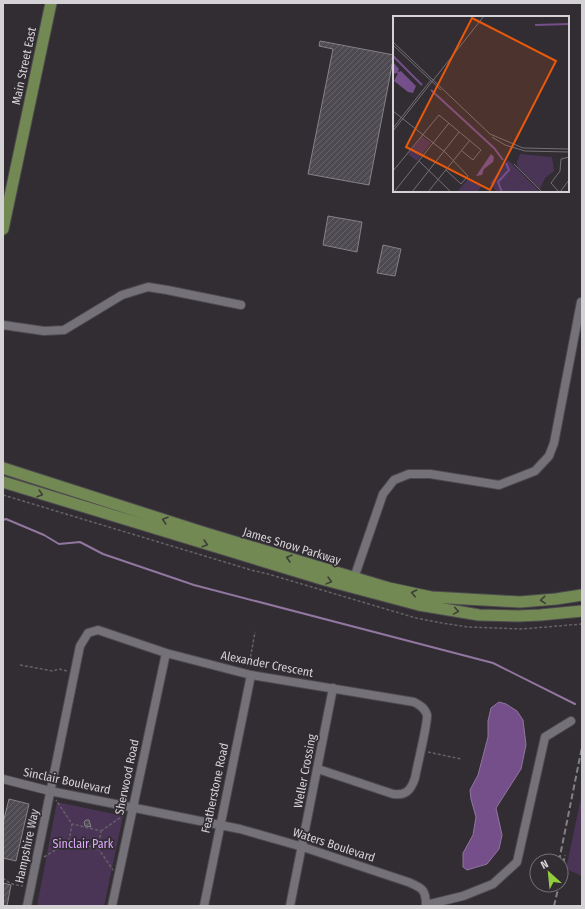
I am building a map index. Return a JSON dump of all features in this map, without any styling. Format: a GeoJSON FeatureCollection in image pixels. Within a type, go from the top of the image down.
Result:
{"type":"FeatureCollection","features":[{"type":"Feature","properties":{"kind":"main road","name":"Main Street East"},"geometry":{"type":"LineString","coordinates":[[3,229],[51,3]]}},
{"type":"Feature","properties":{"kind":"main road","name":"James Snow Parkway"},"geometry":{"type":"LineString","coordinates":[[3,468],[202,532],[389,588],[431,597],[520,602],[582,595]]}},
{"type":"Feature","properties":{"kind":"main road","name":"James Snow Parkway"},"geometry":{"type":"LineString","coordinates":[[3,482],[324,580],[419,605],[479,615],[518,616],[582,611]]}},
{"type":"Feature","properties":{"kind":"street"},"geometry":{"type":"LineString","coordinates":[[3,325],[44,331],[64,330],[122,295],[148,287],[242,305]]}},
{"type":"Feature","properties":{"kind":"street"},"geometry":{"type":"LineString","coordinates":[[354,578],[383,494],[394,480],[409,474],[430,474],[500,485],[535,471],[549,456],[554,443],[581,302]]}},
{"type":"Feature","properties":{"kind":"street","name":"Alexander Crescent"},"geometry":{"type":"LineString","coordinates":[[50,790],[80,646],[88,633],[98,630],[166,653],[251,675],[414,702],[421,706],[426,713],[427,718],[413,784],[410,790],[403,794],[393,794],[318,769]]}},
{"type":"Feature","properties":{"kind":"street","name":"Sherwood Road"},"geometry":{"type":"LineString","coordinates":[[112,906],[166,653]]}},
{"type":"Feature","properties":{"kind":"street","name":"Featherstone Road"},"geometry":{"type":"LineString","coordinates":[[204,906],[251,675]]}},
{"type":"Feature","properties":{"kind":"street","name":"Weller Crossing"},"geometry":{"type":"LineString","coordinates":[[290,906],[333,688]]}},
{"type":"Feature","properties":{"kind":"street"},"geometry":{"type":"LineString","coordinates":[[426,905],[463,896],[493,884],[517,862],[545,736],[570,721]]}},
{"type":"Feature","properties":{"kind":"street","name":"Sinclair Boulevard"},"geometry":{"type":"LineString","coordinates":[[3,779],[50,790],[220,824]]}},
{"type":"Feature","properties":{"kind":"street","name":"Hampshire Way"},"geometry":{"type":"LineString","coordinates":[[27,906],[50,790]]}},
{"type":"Feature","properties":{"kind":"street","name":"Waters Boulevard"},"geometry":{"type":"LineString","coordinates":[[220,824],[303,846],[408,882],[422,888],[426,896],[426,905]]}},
{"type":"Feature","properties":{"kind":"path"},"geometry":{"type":"LineString","coordinates":[[251,675],[250,660],[255,632]]}},
{"type":"Feature","properties":{"kind":"path"},"geometry":{"type":"LineString","coordinates":[[20,665],[53,671],[59,669],[75,672]]}},
{"type":"Feature","properties":{"kind":"path"},"geometry":{"type":"LineString","coordinates":[[420,751],[461,759]]}},
{"type":"Feature","properties":{"kind":"path"},"geometry":{"type":"LineString","coordinates":[[50,790],[72,824],[69,842]]}},
{"type":"Feature","properties":{"kind":"path"},"geometry":{"type":"LineString","coordinates":[[118,878],[98,848],[101,831],[134,807]]}},
{"type":"Feature","properties":{"kind":"path"},"geometry":{"type":"LineString","coordinates":[[72,824],[101,831]]}},
{"type":"Feature","properties":{"kind":"path"},"geometry":{"type":"LineString","coordinates":[[36,863],[69,842],[98,848]]}},
{"type":"Feature","properties":{"kind":"path"},"geometry":{"type":"LineString","coordinates":[[3,878],[7,882],[31,888]]}},
{"type":"Feature","properties":{"kind":"green space"},"geometry":{"type":"Polygon","coordinates":[[[582,793],[582,876],[569,870],[569,855],[582,793]]]}},
{"type":"Feature","properties":{"kind":"green space","name":"Sinclair Park"},"geometry":{"type":"Polygon","coordinates":[[[57,802],[123,816],[104,906],[37,906],[57,802]]]}},
{"type":"Feature","properties":{"kind":"shaded area"},"geometry":{"type":"Polygon","coordinates":[[[499,702],[506,704],[517,711],[523,720],[526,745],[521,769],[496,808],[502,835],[499,849],[487,864],[467,870],[463,867],[463,853],[473,835],[476,817],[470,790],[478,775],[488,737],[488,721],[491,708],[499,702]]]}},
{"type":"Feature","properties":{"kind":"building"},"geometry":{"type":"Polygon","coordinates":[[[320,41],[393,55],[369,185],[308,174],[333,49],[319,46],[320,41]]]}},
{"type":"Feature","properties":{"kind":"building"},"geometry":{"type":"Polygon","coordinates":[[[328,216],[362,222],[357,252],[323,245],[328,216]]]}},
{"type":"Feature","properties":{"kind":"building"},"geometry":{"type":"Polygon","coordinates":[[[383,245],[401,249],[395,276],[377,273],[383,245]]]}},
{"type":"Feature","properties":{"kind":"building"},"geometry":{"type":"Polygon","coordinates":[[[9,799],[29,804],[16,861],[3,858],[3,823],[9,799]]]}},
{"type":"Feature","properties":{"kind":"building"},"geometry":{"type":"Polygon","coordinates":[[[89,820],[91,827],[85,826],[84,822],[89,820]]]}},
{"type":"Feature","properties":{"kind":"building"},"geometry":{"type":"Polygon","coordinates":[[[3,883],[11,885],[7,906],[3,906],[3,883]]]}},
{"type":"Feature","properties":{"kind":"waterway"},"geometry":{"type":"LineString","coordinates":[[3,520],[6,519],[44,535],[59,544],[80,542],[103,554],[194,585],[493,663],[575,704]]}},
{"type":"Feature","properties":{"kind":"railway"},"geometry":{"type":"LineString","coordinates":[[561,853],[582,747]]}},
{"type":"Feature","properties":{"kind":"railway"},"geometry":{"type":"LineString","coordinates":[[554,906],[557,893]]}}]}
